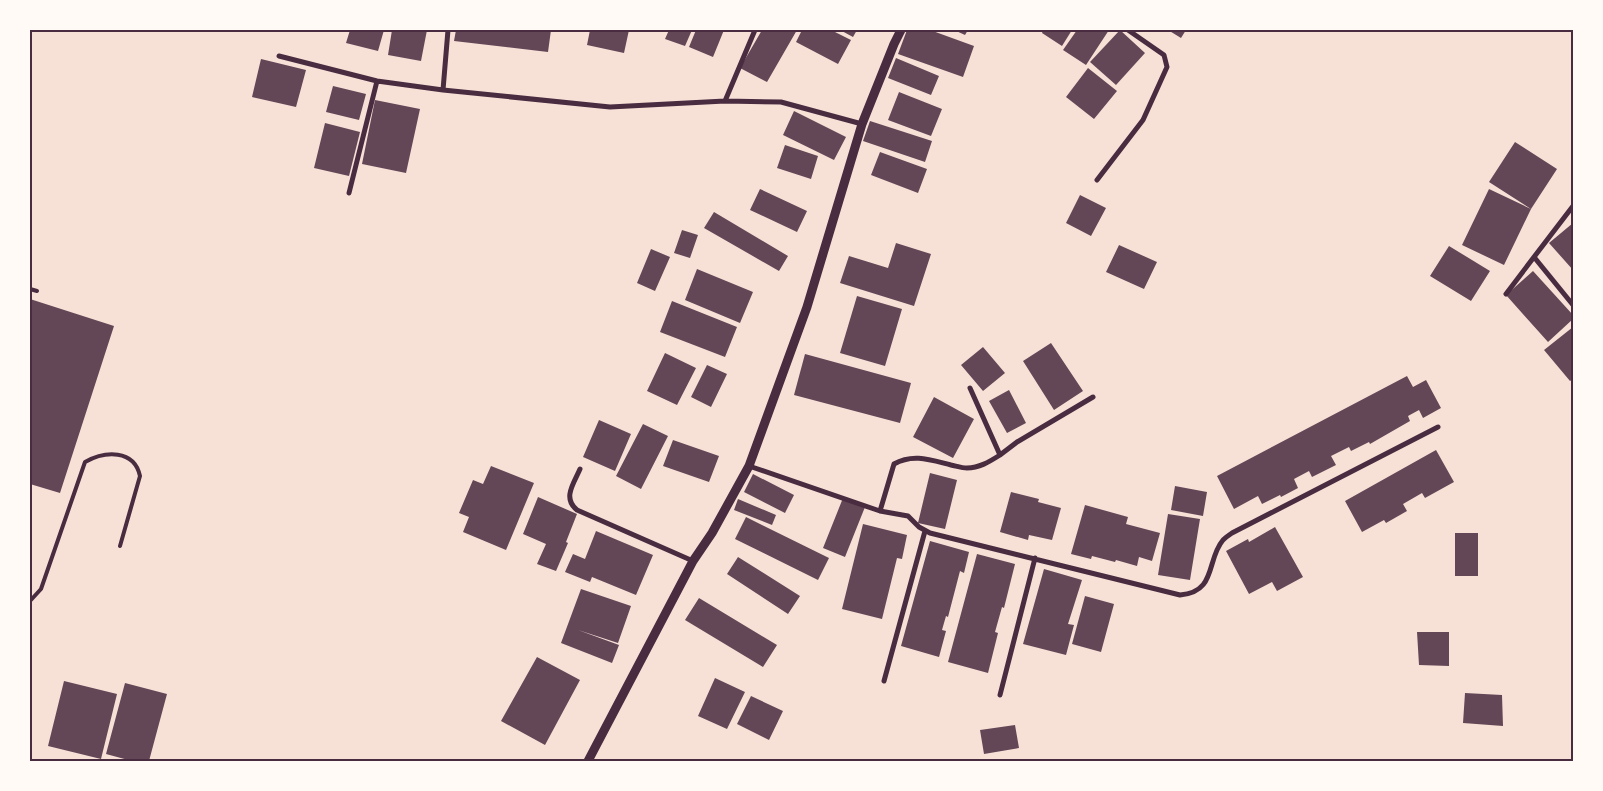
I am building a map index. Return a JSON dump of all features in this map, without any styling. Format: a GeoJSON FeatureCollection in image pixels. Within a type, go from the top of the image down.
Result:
{"type":"FeatureCollection","features":[{"type":"Feature","properties":{"kind":"street"},"geometry":{"type":"LineString","coordinates":[[443,90],[448,30]]}},
{"type":"Feature","properties":{"kind":"street"},"geometry":{"type":"LineString","coordinates":[[725,101],[755,30]]}},
{"type":"Feature","properties":{"kind":"street"},"geometry":{"type":"LineString","coordinates":[[588,761],[693,562],[712,533],[749,466],[807,307],[862,124],[901,30]]}},
{"type":"Feature","properties":{"kind":"street"},"geometry":{"type":"LineString","coordinates":[[1097,180],[1142,120],[1167,67],[1164,55],[1128,30]]}},
{"type":"Feature","properties":{"kind":"street"},"geometry":{"type":"LineString","coordinates":[[279,56],[377,81],[443,90],[610,107],[725,101],[781,102],[862,124]]}},
{"type":"Feature","properties":{"kind":"street"},"geometry":{"type":"LineString","coordinates":[[349,193],[377,81]]}},
{"type":"Feature","properties":{"kind":"street"},"geometry":{"type":"LineString","coordinates":[[1506,294],[1573,206]]}},
{"type":"Feature","properties":{"kind":"street"},"geometry":{"type":"LineString","coordinates":[[1534,257],[1573,305]]}},
{"type":"Feature","properties":{"kind":"street"},"geometry":{"type":"LineString","coordinates":[[970,388],[1000,455]]}},
{"type":"Feature","properties":{"kind":"street"},"geometry":{"type":"LineString","coordinates":[[880,511],[894,464],[901,460],[914,457],[964,468],[977,467],[1000,455],[1025,437],[1093,397]]}},
{"type":"Feature","properties":{"kind":"street"},"geometry":{"type":"LineString","coordinates":[[749,466],[880,511],[908,516],[919,527],[926,530],[1180,595],[1198,589],[1204,583],[1210,574],[1219,546],[1232,533],[1438,427]]}},
{"type":"Feature","properties":{"kind":"street"},"geometry":{"type":"LineString","coordinates":[[580,469],[569,495],[571,504],[577,510],[693,562]]}},
{"type":"Feature","properties":{"kind":"street"},"geometry":{"type":"LineString","coordinates":[[884,681],[926,530]]}},
{"type":"Feature","properties":{"kind":"street"},"geometry":{"type":"LineString","coordinates":[[1000,695],[1035,558]]}},
{"type":"Feature","properties":{"kind":"lane"},"geometry":{"type":"LineString","coordinates":[[30,289],[37,290]]}},
{"type":"Feature","properties":{"kind":"lane"},"geometry":{"type":"LineString","coordinates":[[30,601],[42,589],[86,462],[106,454],[129,458],[138,467],[140,476],[120,546]]}},
{"type":"Feature","properties":{"kind":"building"},"geometry":{"type":"Polygon","coordinates":[[[350,30],[384,30],[378,51],[346,43],[350,30]]]}},
{"type":"Feature","properties":{"kind":"building"},"geometry":{"type":"Polygon","coordinates":[[[392,30],[427,30],[421,61],[388,55],[392,30]]]}},
{"type":"Feature","properties":{"kind":"building"},"geometry":{"type":"Polygon","coordinates":[[[456,30],[551,30],[548,52],[454,41],[456,30]]]}},
{"type":"Feature","properties":{"kind":"building"},"geometry":{"type":"Polygon","coordinates":[[[590,30],[629,30],[624,53],[587,45],[590,30]]]}},
{"type":"Feature","properties":{"kind":"building"},"geometry":{"type":"Polygon","coordinates":[[[669,30],[692,30],[685,46],[665,39],[669,30]]]}},
{"type":"Feature","properties":{"kind":"building"},"geometry":{"type":"Polygon","coordinates":[[[696,30],[724,30],[713,57],[689,47],[696,30]]]}},
{"type":"Feature","properties":{"kind":"building"},"geometry":{"type":"Polygon","coordinates":[[[762,30],[797,30],[767,82],[740,68],[762,30]]]}},
{"type":"Feature","properties":{"kind":"building"},"geometry":{"type":"Polygon","coordinates":[[[802,30],[831,30],[851,40],[838,64],[796,42],[802,30]]]}},
{"type":"Feature","properties":{"kind":"building"},"geometry":{"type":"Polygon","coordinates":[[[840,30],[857,30],[853,37],[840,30]]]}},
{"type":"Feature","properties":{"kind":"building"},"geometry":{"type":"Polygon","coordinates":[[[907,30],[930,30],[974,46],[963,77],[898,54],[907,30]]]}},
{"type":"Feature","properties":{"kind":"building"},"geometry":{"type":"Polygon","coordinates":[[[954,30],[968,30],[965,35],[954,30]]]}},
{"type":"Feature","properties":{"kind":"building"},"geometry":{"type":"Polygon","coordinates":[[[1043,30],[1072,30],[1062,46],[1042,33],[1043,30]]]}},
{"type":"Feature","properties":{"kind":"building"},"geometry":{"type":"Polygon","coordinates":[[[1077,30],[1109,30],[1086,65],[1063,50],[1077,30]]]}},
{"type":"Feature","properties":{"kind":"building"},"geometry":{"type":"Polygon","coordinates":[[[1120,30],[1145,53],[1116,85],[1090,62],[1120,30]]]}},
{"type":"Feature","properties":{"kind":"building"},"geometry":{"type":"Polygon","coordinates":[[[1168,30],[1186,30],[1181,38],[1168,30]]]}},
{"type":"Feature","properties":{"kind":"building"},"geometry":{"type":"Polygon","coordinates":[[[896,58],[939,76],[931,95],[888,78],[896,58]]]}},
{"type":"Feature","properties":{"kind":"building"},"geometry":{"type":"Polygon","coordinates":[[[261,59],[306,70],[296,107],[252,97],[261,59]]]}},
{"type":"Feature","properties":{"kind":"building"},"geometry":{"type":"Polygon","coordinates":[[[1088,68],[1117,91],[1094,119],[1066,97],[1088,68]]]}},
{"type":"Feature","properties":{"kind":"building"},"geometry":{"type":"Polygon","coordinates":[[[333,86],[366,94],[359,120],[326,112],[333,86]]]}},
{"type":"Feature","properties":{"kind":"building"},"geometry":{"type":"Polygon","coordinates":[[[899,92],[942,109],[931,136],[888,120],[899,92]]]}},
{"type":"Feature","properties":{"kind":"building"},"geometry":{"type":"Polygon","coordinates":[[[375,100],[420,109],[406,173],[362,164],[375,100]]]}},
{"type":"Feature","properties":{"kind":"building"},"geometry":{"type":"Polygon","coordinates":[[[794,111],[846,137],[834,160],[783,135],[794,111]]]}},
{"type":"Feature","properties":{"kind":"building"},"geometry":{"type":"Polygon","coordinates":[[[870,121],[932,141],[925,162],[863,141],[870,121]]]}},
{"type":"Feature","properties":{"kind":"building"},"geometry":{"type":"Polygon","coordinates":[[[325,123],[360,132],[349,176],[314,168],[325,123]]]}},
{"type":"Feature","properties":{"kind":"building"},"geometry":{"type":"Polygon","coordinates":[[[1515,142],[1557,169],[1531,209],[1489,182],[1515,142]]]}},
{"type":"Feature","properties":{"kind":"building"},"geometry":{"type":"Polygon","coordinates":[[[785,145],[818,156],[811,179],[777,168],[785,145]]]}},
{"type":"Feature","properties":{"kind":"building"},"geometry":{"type":"Polygon","coordinates":[[[880,152],[927,169],[918,193],[871,175],[880,152]]]}},
{"type":"Feature","properties":{"kind":"building"},"geometry":{"type":"Polygon","coordinates":[[[760,189],[807,211],[797,232],[750,210],[760,189]]]}},
{"type":"Feature","properties":{"kind":"building"},"geometry":{"type":"Polygon","coordinates":[[[1489,189],[1531,209],[1504,265],[1462,245],[1489,189]]]}},
{"type":"Feature","properties":{"kind":"building"},"geometry":{"type":"Polygon","coordinates":[[[1080,195],[1106,208],[1091,236],[1066,223],[1080,195]]]}},
{"type":"Feature","properties":{"kind":"building"},"geometry":{"type":"Polygon","coordinates":[[[714,212],[788,256],[779,271],[704,228],[714,212]]]}},
{"type":"Feature","properties":{"kind":"building"},"geometry":{"type":"Polygon","coordinates":[[[1573,223],[1573,270],[1549,243],[1573,223]]]}},
{"type":"Feature","properties":{"kind":"building"},"geometry":{"type":"Polygon","coordinates":[[[682,230],[698,235],[690,258],[674,253],[682,230]]]}},
{"type":"Feature","properties":{"kind":"building"},"geometry":{"type":"Polygon","coordinates":[[[896,243],[931,254],[914,306],[840,283],[849,256],[888,268],[896,243]]]}},
{"type":"Feature","properties":{"kind":"building"},"geometry":{"type":"Polygon","coordinates":[[[1119,245],[1157,262],[1144,289],[1106,272],[1119,245]]]}},
{"type":"Feature","properties":{"kind":"building"},"geometry":{"type":"Polygon","coordinates":[[[1449,246],[1490,271],[1471,301],[1430,276],[1449,246]]]}},
{"type":"Feature","properties":{"kind":"building"},"geometry":{"type":"Polygon","coordinates":[[[651,249],[670,257],[655,291],[637,283],[651,249]]]}},
{"type":"Feature","properties":{"kind":"building"},"geometry":{"type":"Polygon","coordinates":[[[697,269],[753,292],[740,323],[685,300],[697,269]]]}},
{"type":"Feature","properties":{"kind":"building"},"geometry":{"type":"Polygon","coordinates":[[[1533,271],[1573,315],[1573,319],[1548,342],[1506,295],[1533,271]]]}},
{"type":"Feature","properties":{"kind":"building"},"geometry":{"type":"Polygon","coordinates":[[[857,296],[902,309],[885,366],[840,353],[857,296]]]}},
{"type":"Feature","properties":{"kind":"building"},"geometry":{"type":"Polygon","coordinates":[[[30,299],[114,326],[60,493],[30,484],[30,299]]]}},
{"type":"Feature","properties":{"kind":"building"},"geometry":{"type":"Polygon","coordinates":[[[672,301],[737,327],[725,357],[660,332],[672,301]]]}},
{"type":"Feature","properties":{"kind":"building"},"geometry":{"type":"Polygon","coordinates":[[[1573,327],[1573,379],[1570,381],[1544,350],[1573,327]]]}},
{"type":"Feature","properties":{"kind":"building"},"geometry":{"type":"Polygon","coordinates":[[[1051,343],[1083,391],[1054,410],[1023,361],[1051,343]]]}},
{"type":"Feature","properties":{"kind":"building"},"geometry":{"type":"Polygon","coordinates":[[[983,347],[1005,373],[983,391],[961,365],[983,347]]]}},
{"type":"Feature","properties":{"kind":"building"},"geometry":{"type":"Polygon","coordinates":[[[665,353],[696,368],[677,405],[647,391],[665,353]]]}},
{"type":"Feature","properties":{"kind":"building"},"geometry":{"type":"Polygon","coordinates":[[[805,354],[911,383],[900,423],[794,395],[805,354]]]}},
{"type":"Feature","properties":{"kind":"building"},"geometry":{"type":"Polygon","coordinates":[[[707,365],[727,374],[711,407],[691,397],[707,365]]]}},
{"type":"Feature","properties":{"kind":"building"},"geometry":{"type":"Polygon","coordinates":[[[1407,376],[1413,387],[1426,380],[1441,408],[1423,418],[1419,410],[1408,416],[1410,421],[1370,444],[1369,442],[1351,451],[1349,447],[1331,456],[1336,465],[1312,477],[1309,471],[1294,479],[1298,488],[1281,497],[1280,495],[1262,504],[1258,496],[1234,509],[1217,476],[1407,376]]]}},
{"type":"Feature","properties":{"kind":"building"},"geometry":{"type":"Polygon","coordinates":[[[1009,390],[1026,423],[1007,433],[989,401],[1009,390]]]}},
{"type":"Feature","properties":{"kind":"building"},"geometry":{"type":"Polygon","coordinates":[[[934,397],[974,419],[953,458],[913,437],[934,397]]]}},
{"type":"Feature","properties":{"kind":"building"},"geometry":{"type":"Polygon","coordinates":[[[599,420],[631,434],[615,471],[583,457],[599,420]]]}},
{"type":"Feature","properties":{"kind":"building"},"geometry":{"type":"Polygon","coordinates":[[[643,424],[668,436],[641,489],[616,476],[643,424]]]}},
{"type":"Feature","properties":{"kind":"building"},"geometry":{"type":"Polygon","coordinates":[[[673,440],[719,456],[709,482],[663,466],[673,440]]]}},
{"type":"Feature","properties":{"kind":"building"},"geometry":{"type":"Polygon","coordinates":[[[1436,450],[1454,482],[1425,498],[1422,493],[1403,504],[1407,511],[1386,523],[1384,520],[1362,532],[1345,501],[1436,450]]]}},
{"type":"Feature","properties":{"kind":"building"},"geometry":{"type":"Polygon","coordinates":[[[491,466],[534,483],[506,550],[463,532],[469,517],[459,513],[473,480],[483,484],[491,466]]]}},
{"type":"Feature","properties":{"kind":"building"},"geometry":{"type":"Polygon","coordinates":[[[930,473],[957,480],[945,529],[918,523],[930,473]]]}},
{"type":"Feature","properties":{"kind":"building"},"geometry":{"type":"Polygon","coordinates":[[[753,474],[794,495],[785,513],[744,492],[753,474]]]}},
{"type":"Feature","properties":{"kind":"building"},"geometry":{"type":"Polygon","coordinates":[[[1175,486],[1207,492],[1203,516],[1171,510],[1175,486]]]}},
{"type":"Feature","properties":{"kind":"building"},"geometry":{"type":"Polygon","coordinates":[[[1011,492],[1039,499],[1038,502],[1061,508],[1052,540],[1029,535],[1028,540],[1000,532],[1011,492]]]}},
{"type":"Feature","properties":{"kind":"building"},"geometry":{"type":"Polygon","coordinates":[[[538,497],[577,514],[566,542],[568,543],[556,571],[537,564],[546,544],[523,534],[538,497]]]}},
{"type":"Feature","properties":{"kind":"building"},"geometry":{"type":"Polygon","coordinates":[[[843,498],[865,507],[845,557],[823,548],[843,498]]]}},
{"type":"Feature","properties":{"kind":"building"},"geometry":{"type":"Polygon","coordinates":[[[738,499],[776,515],[772,525],[734,510],[738,499]]]}},
{"type":"Feature","properties":{"kind":"building"},"geometry":{"type":"Polygon","coordinates":[[[1085,505],[1128,517],[1126,524],[1160,533],[1152,561],[1139,557],[1137,566],[1116,560],[1115,562],[1092,556],[1091,559],[1071,554],[1085,505]]]}},
{"type":"Feature","properties":{"kind":"building"},"geometry":{"type":"Polygon","coordinates":[[[1168,514],[1200,519],[1190,580],[1158,575],[1168,514]]]}},
{"type":"Feature","properties":{"kind":"building"},"geometry":{"type":"Polygon","coordinates":[[[746,517],[829,558],[818,580],[735,539],[746,517]]]}},
{"type":"Feature","properties":{"kind":"building"},"geometry":{"type":"Polygon","coordinates":[[[863,524],[907,535],[902,559],[897,558],[882,619],[842,609],[863,524]]]}},
{"type":"Feature","properties":{"kind":"building"},"geometry":{"type":"Polygon","coordinates":[[[1275,527],[1303,577],[1277,591],[1272,582],[1249,594],[1226,551],[1248,539],[1249,542],[1275,527]]]}},
{"type":"Feature","properties":{"kind":"building"},"geometry":{"type":"Polygon","coordinates":[[[596,531],[653,555],[636,595],[592,577],[590,582],[565,572],[573,554],[585,559],[596,531]]]}},
{"type":"Feature","properties":{"kind":"building"},"geometry":{"type":"Polygon","coordinates":[[[1455,533],[1478,533],[1478,576],[1455,576],[1455,533]]]}},
{"type":"Feature","properties":{"kind":"building"},"geometry":{"type":"Polygon","coordinates":[[[930,541],[969,552],[964,573],[960,571],[948,617],[946,616],[942,630],[946,631],[939,657],[901,646],[930,541]]]}},
{"type":"Feature","properties":{"kind":"building"},"geometry":{"type":"Polygon","coordinates":[[[977,554],[1015,564],[1004,608],[1002,607],[995,632],[998,633],[988,673],[948,662],[977,554]]]}},
{"type":"Feature","properties":{"kind":"building"},"geometry":{"type":"Polygon","coordinates":[[[738,557],[800,596],[788,614],[727,574],[738,557]]]}},
{"type":"Feature","properties":{"kind":"building"},"geometry":{"type":"Polygon","coordinates":[[[1044,569],[1082,580],[1068,624],[1074,625],[1066,655],[1023,644],[1044,569]]]}},
{"type":"Feature","properties":{"kind":"building"},"geometry":{"type":"Polygon","coordinates":[[[581,589],[631,606],[618,643],[578,630],[619,645],[612,663],[561,643],[581,589]]]}},
{"type":"Feature","properties":{"kind":"building"},"geometry":{"type":"Polygon","coordinates":[[[1085,596],[1114,604],[1101,652],[1072,644],[1085,596]]]}},
{"type":"Feature","properties":{"kind":"building"},"geometry":{"type":"Polygon","coordinates":[[[699,598],[777,645],[763,667],[685,620],[699,598]]]}},
{"type":"Feature","properties":{"kind":"building"},"geometry":{"type":"Polygon","coordinates":[[[1417,632],[1449,632],[1449,666],[1419,665],[1417,632]]]}},
{"type":"Feature","properties":{"kind":"building"},"geometry":{"type":"Polygon","coordinates":[[[537,657],[580,680],[545,745],[501,721],[537,657]]]}},
{"type":"Feature","properties":{"kind":"building"},"geometry":{"type":"Polygon","coordinates":[[[715,678],[745,692],[727,729],[698,716],[715,678]]]}},
{"type":"Feature","properties":{"kind":"building"},"geometry":{"type":"Polygon","coordinates":[[[64,681],[117,694],[101,759],[48,746],[64,681]]]}},
{"type":"Feature","properties":{"kind":"building"},"geometry":{"type":"Polygon","coordinates":[[[125,683],[167,694],[149,761],[132,761],[106,754],[125,683]]]}},
{"type":"Feature","properties":{"kind":"building"},"geometry":{"type":"Polygon","coordinates":[[[1465,693],[1502,695],[1503,726],[1463,723],[1465,693]]]}},
{"type":"Feature","properties":{"kind":"building"},"geometry":{"type":"Polygon","coordinates":[[[751,696],[783,711],[769,740],[737,724],[751,696]]]}},
{"type":"Feature","properties":{"kind":"building"},"geometry":{"type":"Polygon","coordinates":[[[1015,725],[1019,748],[984,754],[980,730],[1015,725]]]}}]}
